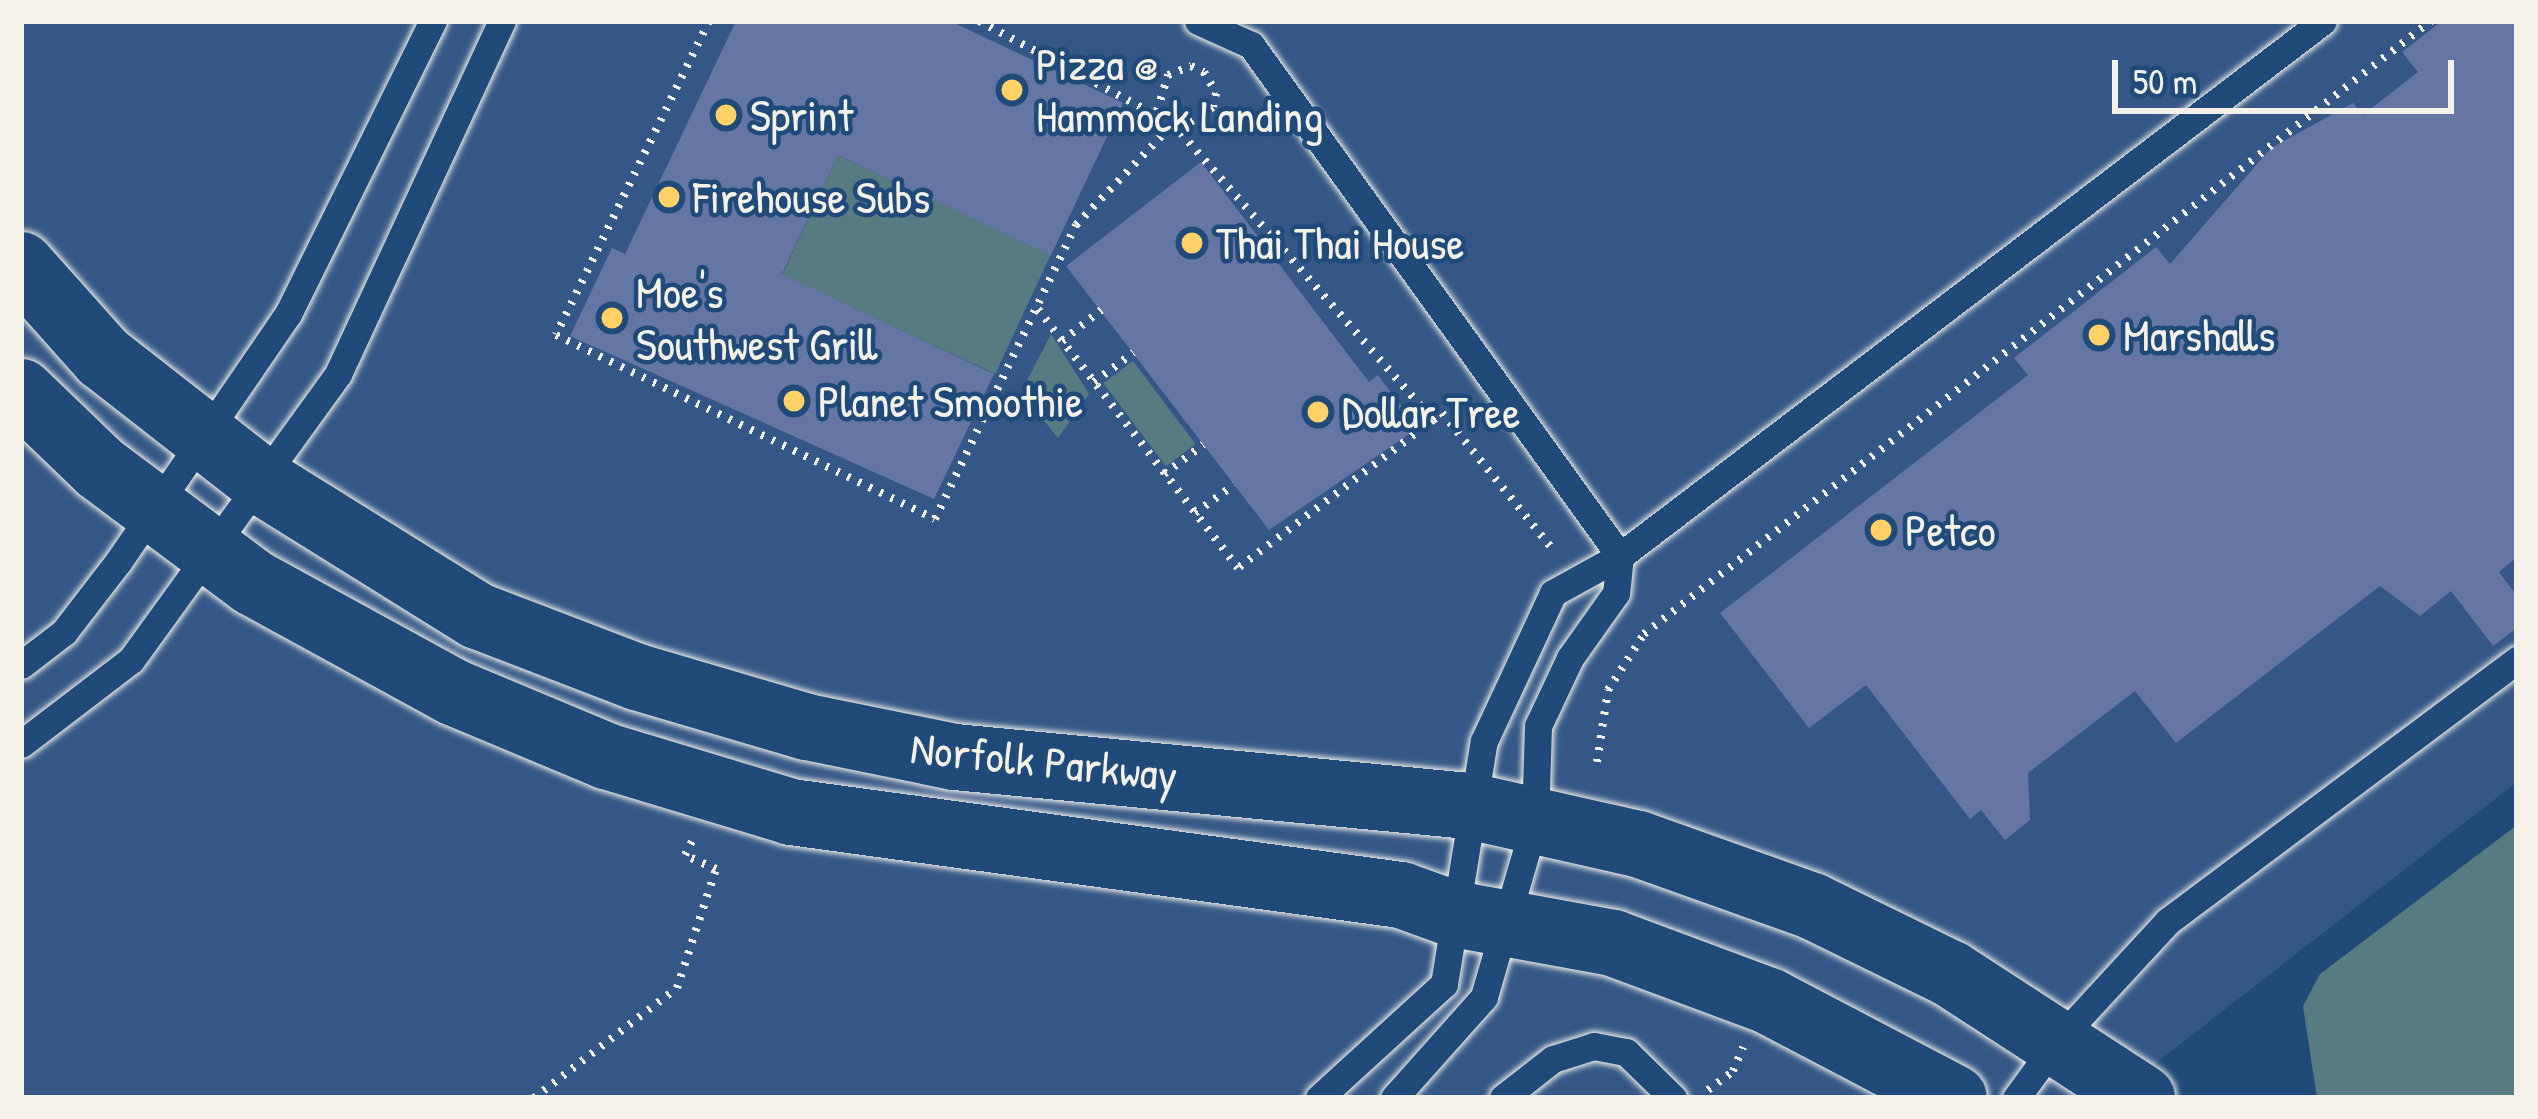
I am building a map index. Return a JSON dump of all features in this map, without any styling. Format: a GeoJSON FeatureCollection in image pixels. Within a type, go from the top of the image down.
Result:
{"type":"FeatureCollection","features":[{"type":"Feature","properties":{"kind":"street","name":"Norfolk Parkway"},"geometry":{"type":"LineString","coordinates":[[21,265],[103,357],[264,483],[478,616],[637,677],[807,727],[955,758],[1469,806],[1638,844],[1812,906],[2060,1038],[2142,1098]]}},
{"type":"Feature","properties":{"kind":"street","name":"Norfolk Parkway"},"geometry":{"type":"LineString","coordinates":[[21,392],[100,468],[215,548],[254,583],[453,692],[606,756],[790,812],[1401,895],[1483,919],[1613,943],[1769,1001],[1954,1098]]}},
{"type":"Feature","properties":{"kind":"lane"},"geometry":{"type":"LineString","coordinates":[[21,665],[64,632],[158,508],[200,433],[288,314],[433,21]]}},
{"type":"Feature","properties":{"kind":"lane"},"geometry":{"type":"LineString","coordinates":[[21,744],[131,660],[264,483],[338,374],[502,21]]}},
{"type":"Feature","properties":{"kind":"lane"},"geometry":{"type":"LineString","coordinates":[[1198,21],[1251,44],[1620,556],[1612,598],[1570,658],[1538,726],[1534,821],[1483,919],[1444,984],[1319,1098]]}},
{"type":"Feature","properties":{"kind":"lane"},"geometry":{"type":"LineString","coordinates":[[1394,1098],[1484,997],[1483,919],[1469,806],[1484,741],[1553,593],[1620,556],[2323,21]]}},
{"type":"Feature","properties":{"kind":"lane"},"geometry":{"type":"LineString","coordinates":[[2016,1098],[2060,1038],[2117,984],[2168,920],[2517,660]]}},
{"type":"Feature","properties":{"kind":"lane"},"geometry":{"type":"LineString","coordinates":[[1502,1098],[1553,1059],[1594,1046],[1626,1052],[1673,1098]]}},
{"type":"Feature","properties":{"kind":"path"},"geometry":{"type":"LineString","coordinates":[[709,21],[556,335],[934,519],[1076,225],[1176,127],[1213,107],[1216,93],[1204,72],[1191,66],[1168,75],[1157,112]]}},
{"type":"Feature","properties":{"kind":"path"},"geometry":{"type":"LineString","coordinates":[[979,21],[995,25],[1157,112],[1176,127],[1433,420]]}},
{"type":"Feature","properties":{"kind":"path"},"geometry":{"type":"LineString","coordinates":[[1597,762],[1608,690],[1651,629],[2431,21]]}},
{"type":"Feature","properties":{"kind":"path"},"geometry":{"type":"LineString","coordinates":[[1036,307],[1238,568],[1442,413],[1547,545],[1585,576]]}},
{"type":"Feature","properties":{"kind":"path"},"geometry":{"type":"LineString","coordinates":[[1062,341],[1101,310]]}},
{"type":"Feature","properties":{"kind":"path"},"geometry":{"type":"LineString","coordinates":[[1094,382],[1133,353]]}},
{"type":"Feature","properties":{"kind":"path"},"geometry":{"type":"LineString","coordinates":[[1164,474],[1203,445]]}},
{"type":"Feature","properties":{"kind":"path"},"geometry":{"type":"LineString","coordinates":[[1195,513],[1234,484]]}},
{"type":"Feature","properties":{"kind":"path"},"geometry":{"type":"LineString","coordinates":[[1612,598],[1651,629]]}},
{"type":"Feature","properties":{"kind":"path"},"geometry":{"type":"LineString","coordinates":[[534,1098],[677,988],[716,869],[685,855],[692,841]]}},
{"type":"Feature","properties":{"kind":"path"},"geometry":{"type":"LineString","coordinates":[[1697,1098],[1733,1071],[1747,1038]]}},
{"type":"Feature","properties":{"kind":"shaded area"},"geometry":{"type":"Polygon","coordinates":[[[21,21],[2517,21],[2517,782],[2111,1098],[21,1098],[21,21]]]}},
{"type":"Feature","properties":{"kind":"green space"},"geometry":{"type":"Polygon","coordinates":[[[838,155],[1051,254],[995,374],[782,275],[838,155]]]}},
{"type":"Feature","properties":{"kind":"green space"},"geometry":{"type":"Polygon","coordinates":[[[1051,334],[1089,394],[1058,438],[1021,392],[1051,334]]]}},
{"type":"Feature","properties":{"kind":"green space"},"geometry":{"type":"Polygon","coordinates":[[[1133,361],[1196,444],[1166,466],[1103,383],[1133,361]]]}},
{"type":"Feature","properties":{"kind":"green space"},"geometry":{"type":"Polygon","coordinates":[[[2517,825],[2517,1098],[2317,1098],[2303,1006],[2320,974],[2517,825]]]}},
{"type":"Feature","properties":{"kind":"building"},"geometry":{"type":"Polygon","coordinates":[[[736,21],[950,21],[1123,103],[1051,255],[838,155],[782,274],[994,374],[934,499],[570,336],[612,248],[625,254],[736,21]]]}},
{"type":"Feature","properties":{"kind":"building"},"geometry":{"type":"Polygon","coordinates":[[[2442,21],[2517,21],[2517,557],[2499,572],[2517,596],[2517,628],[2493,646],[2451,591],[2420,616],[2380,586],[2176,743],[2135,691],[2028,773],[2030,820],[2005,840],[1981,810],[1970,819],[1866,685],[1809,728],[1720,613],[2028,375],[2014,358],[2156,247],[2170,264],[2271,148],[2353,103],[2363,115],[2418,72],[2402,52],[2442,21]]]}},
{"type":"Feature","properties":{"kind":"building"},"geometry":{"type":"Polygon","coordinates":[[[1201,162],[1369,382],[1378,375],[1418,428],[1269,530],[1066,266],[1201,162]]]}},
{"type":"Feature","properties":{"kind":"place","name":"Pizza @ Hammock Landing"},"geometry":{"type":"Point","coordinates":[1012,90]}},
{"type":"Feature","properties":{"kind":"place","name":"Sprint"},"geometry":{"type":"Point","coordinates":[726,115]}},
{"type":"Feature","properties":{"kind":"place","name":"Firehouse Subs"},"geometry":{"type":"Point","coordinates":[669,197]}},
{"type":"Feature","properties":{"kind":"place","name":"Thai Thai House"},"geometry":{"type":"Point","coordinates":[1192,243]}},
{"type":"Feature","properties":{"kind":"place","name":"Moe's Southwest Grill"},"geometry":{"type":"Point","coordinates":[612,318]}},
{"type":"Feature","properties":{"kind":"place","name":"Marshalls"},"geometry":{"type":"Point","coordinates":[2099,335]}},
{"type":"Feature","properties":{"kind":"place","name":"Planet Smoothie"},"geometry":{"type":"Point","coordinates":[794,401]}},
{"type":"Feature","properties":{"kind":"place","name":"Dollar Tree"},"geometry":{"type":"Point","coordinates":[1318,412]}},
{"type":"Feature","properties":{"kind":"place","name":"Petco"},"geometry":{"type":"Point","coordinates":[1881,530]}}]}
